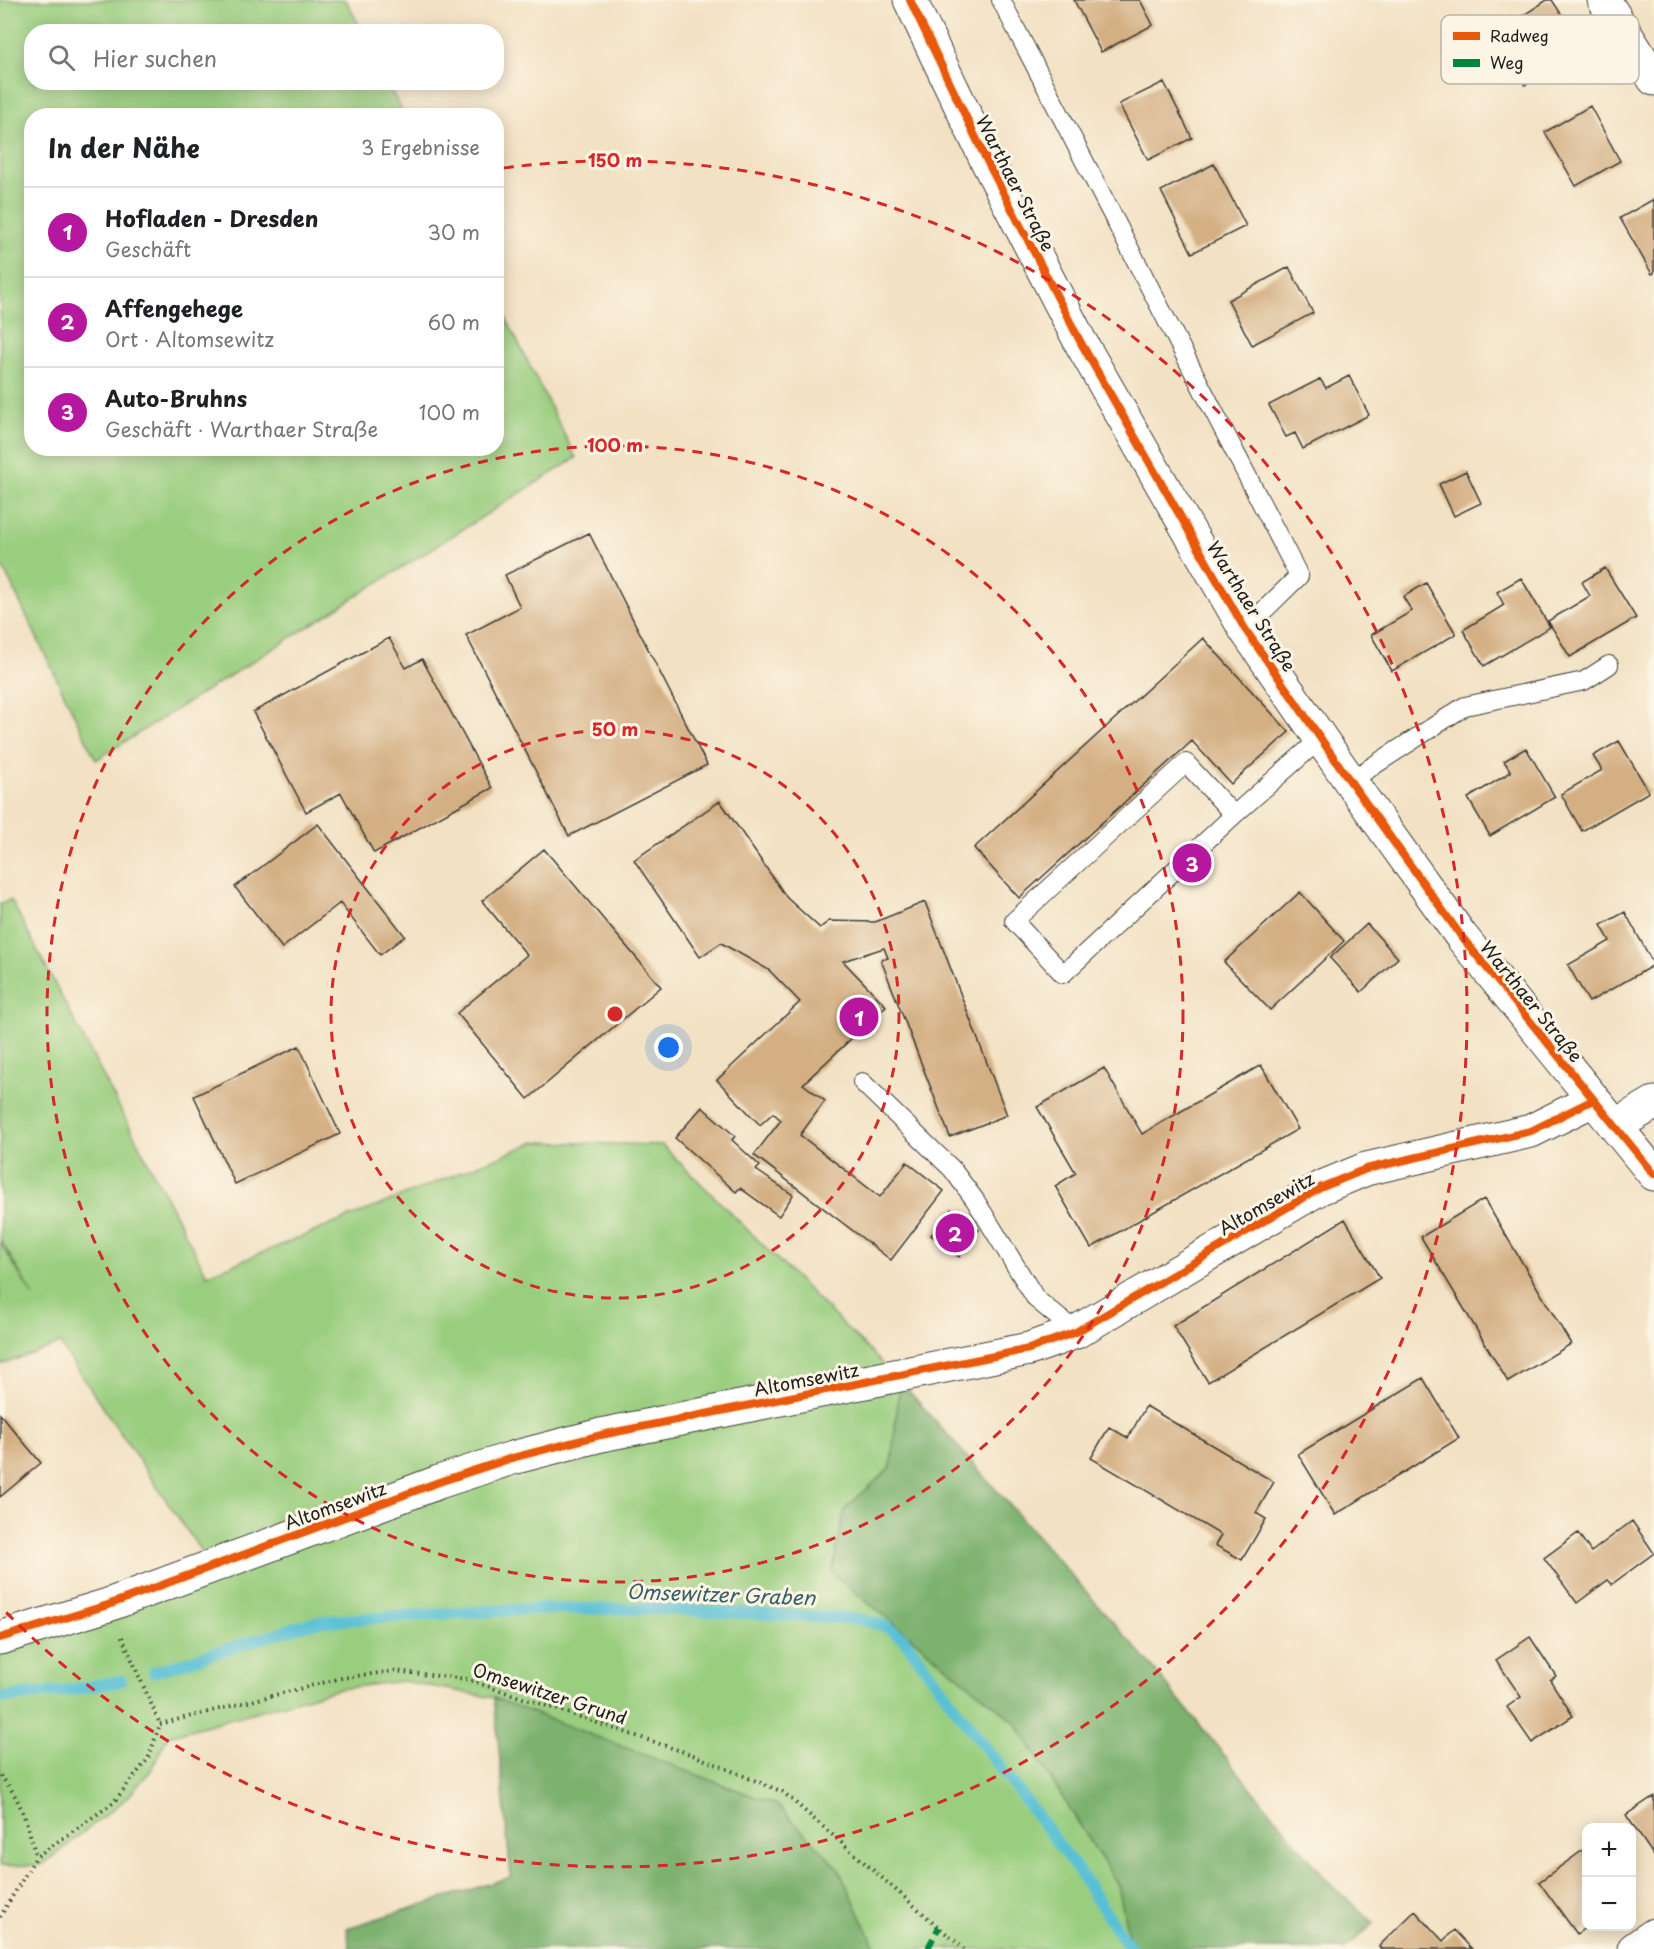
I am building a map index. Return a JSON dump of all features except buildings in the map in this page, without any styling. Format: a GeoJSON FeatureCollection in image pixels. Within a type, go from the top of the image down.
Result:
{"type":"FeatureCollection","features":[{"type":"Feature","properties":{"kind":"street","name":"Warthaer Straße"},"geometry":{"type":"LineString","coordinates":[[910,0],[987,161],[1081,343],[1245,629],[1320,739],[1461,936],[1654,1174]]}},
{"type":"Feature","properties":{"kind":"street"},"geometry":{"type":"LineString","coordinates":[[1604,0],[1613,15]]}},
{"type":"Feature","properties":{"kind":"street"},"geometry":{"type":"LineString","coordinates":[[1639,55],[1654,79]]}},
{"type":"Feature","properties":{"kind":"street","name":"Altomsewitz"},"geometry":{"type":"LineString","coordinates":[[0,1638],[108,1605],[439,1482],[512,1458],[601,1435],[1029,1349],[1076,1332],[1320,1188],[1366,1169],[1531,1131],[1593,1100]]}},
{"type":"Feature","properties":{"kind":"street"},"geometry":{"type":"LineString","coordinates":[[1615,1126],[1654,1103]]}},
{"type":"Feature","properties":{"kind":"street"},"geometry":{"type":"LineString","coordinates":[[1634,1949],[1654,1935]]}},
{"type":"Feature","properties":{"kind":"lane","name":"Warthaer Straße"},"geometry":{"type":"LineString","coordinates":[[1001,0],[1299,576],[1245,629]]}},
{"type":"Feature","properties":{"kind":"lane"},"geometry":{"type":"LineString","coordinates":[[1350,781],[1465,706],[1584,681],[1609,665]]}},
{"type":"Feature","properties":{"kind":"lane"},"geometry":{"type":"LineString","coordinates":[[1234,815],[1186,763],[1014,921],[1063,974],[1234,815],[1320,739]]}},
{"type":"Feature","properties":{"kind":"lane"},"geometry":{"type":"LineString","coordinates":[[862,1082],[952,1169],[975,1200],[1036,1299],[1076,1332]]}},
{"type":"Feature","properties":{"kind":"path"},"geometry":{"type":"LineString","coordinates":[[0,1917],[36,1857],[113,1803],[148,1759],[160,1724],[108,1605]]}},
{"type":"Feature","properties":{"kind":"path"},"geometry":{"type":"LineString","coordinates":[[0,1776],[9,1785],[24,1817],[36,1857]]}},
{"type":"Feature","properties":{"kind":"green space"},"geometry":{"type":"Polygon","coordinates":[[[0,0],[346,0],[358,24],[24,24],[24,90],[391,90],[400,108],[24,108],[24,456],[504,456],[504,314],[576,458],[96,760],[0,561],[0,0]]]}},
{"type":"Feature","properties":{"kind":"green space"},"geometry":{"type":"Polygon","coordinates":[[[11,900],[207,1275],[535,1142],[662,1145],[900,1381],[891,1467],[845,1509],[832,1573],[1015,1722],[1118,1885],[1132,1949],[876,1949],[838,1867],[494,1698],[403,1681],[338,1689],[168,1736],[152,1769],[127,1798],[42,1865],[0,1866],[0,1645],[217,1575],[60,1344],[0,1365],[0,1242],[34,1298],[0,1238],[0,904],[11,900]]]}},
{"type":"Feature","properties":{"kind":"green space"},"geometry":{"type":"Polygon","coordinates":[[[900,1381],[1149,1663],[1328,1882],[1374,1923],[1345,1949],[1131,1949],[1118,1885],[1015,1722],[832,1573],[845,1509],[891,1467],[900,1381]]]}},
{"type":"Feature","properties":{"kind":"green space"},"geometry":{"type":"Polygon","coordinates":[[[494,1698],[777,1805],[838,1867],[876,1949],[350,1949],[347,1928],[511,1877],[494,1698]]]}},
{"type":"Feature","properties":{"kind":"waterway","name":"Omsewitzer Graben"},"geometry":{"type":"LineString","coordinates":[[154,1672],[307,1624],[325,1621],[529,1609],[663,1609],[859,1619],[885,1626],[903,1638],[1080,1873],[1132,1949]]}},
{"type":"Feature","properties":{"kind":"waterway","name":"Omsewitzer Graben"},"geometry":{"type":"LineString","coordinates":[[0,1698],[64,1691],[121,1681]]}},
{"type":"Feature","properties":{"kind":"marked path"},"geometry":{"type":"LineString","coordinates":[[929,1949],[939,1927]]}},
{"type":"Feature","properties":{"kind":"cycle path"},"geometry":{"type":"LineString","coordinates":[[910,0],[987,161],[1081,343],[1245,629],[1461,936],[1654,1174]]}},
{"type":"Feature","properties":{"kind":"cycle path"},"geometry":{"type":"LineString","coordinates":[[0,1638],[108,1605],[439,1482],[512,1458],[601,1435],[1029,1349],[1076,1332],[1320,1188],[1366,1169],[1531,1131],[1593,1100]]}},
{"type":"Feature","properties":{"kind":"place","name":"Auto-Bruhns"},"geometry":{"type":"Point","coordinates":[1192,863]}},
{"type":"Feature","properties":{"kind":"place","name":"Hofladen - Dresden"},"geometry":{"type":"Point","coordinates":[859,1017]}},
{"type":"Feature","properties":{"kind":"place","name":"Affengehege"},"geometry":{"type":"Point","coordinates":[955,1233]}}]}
